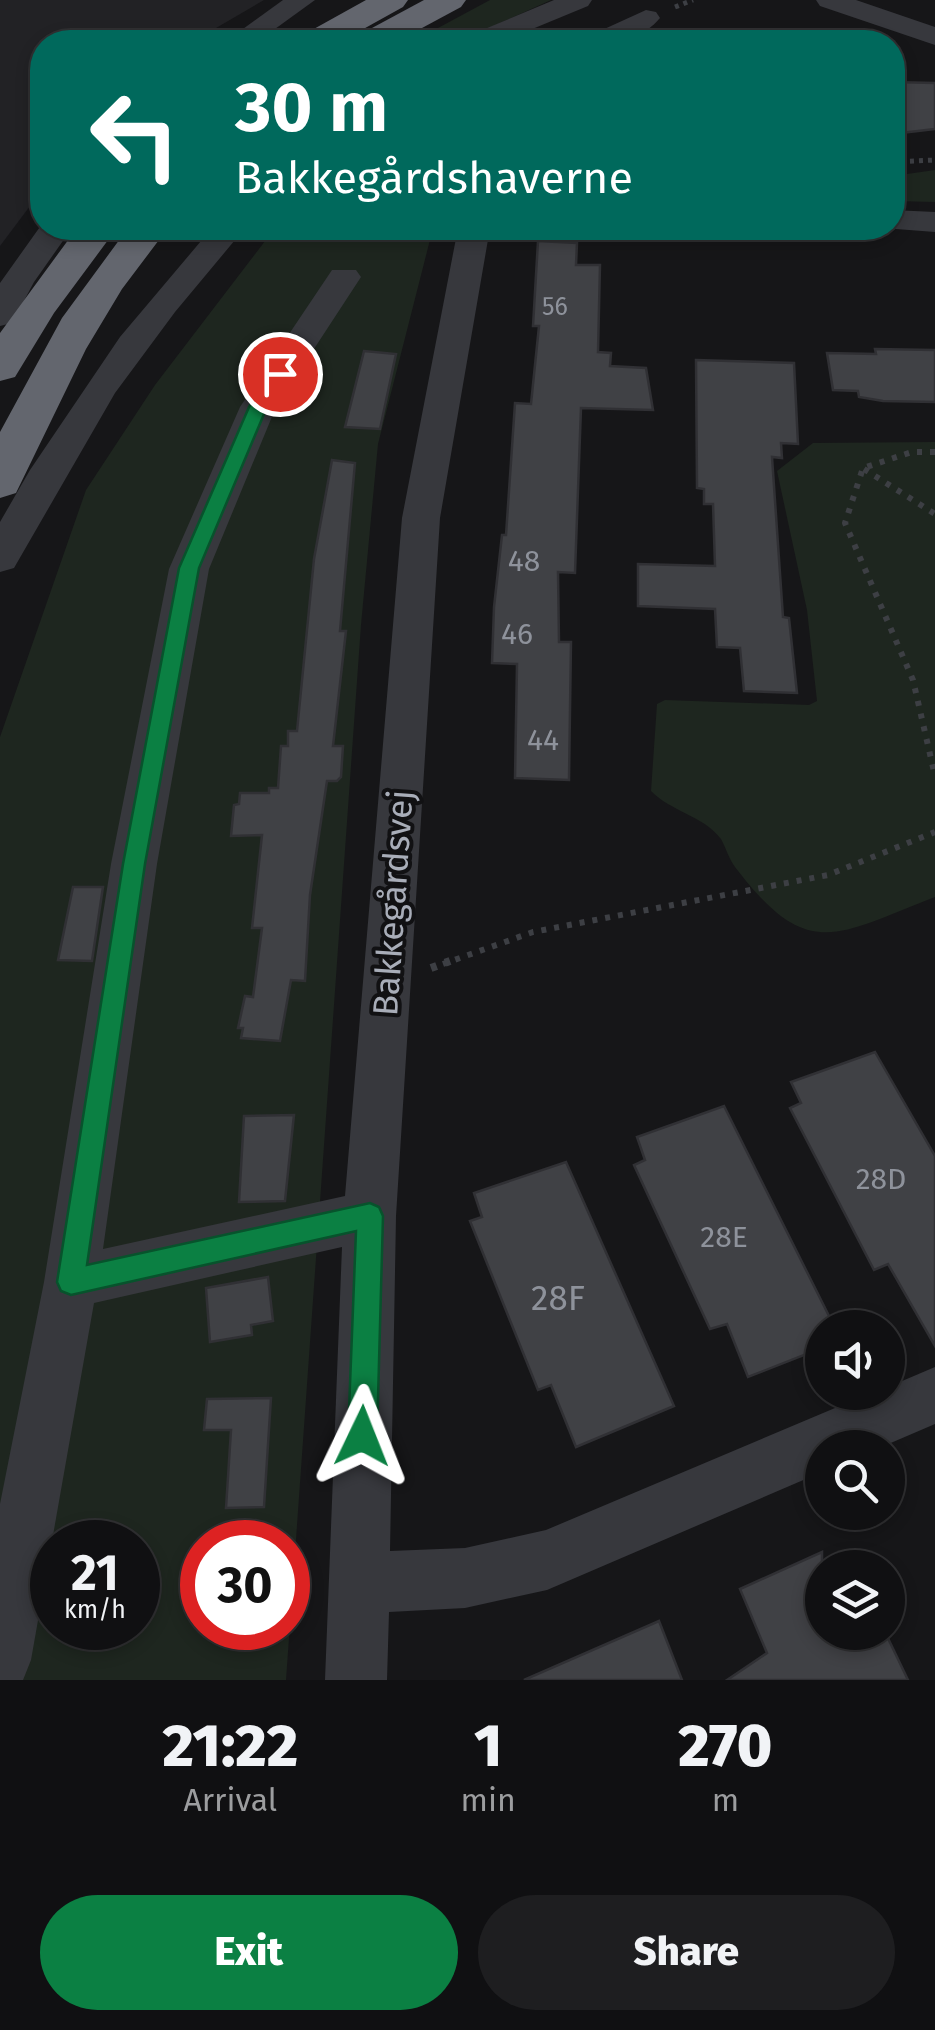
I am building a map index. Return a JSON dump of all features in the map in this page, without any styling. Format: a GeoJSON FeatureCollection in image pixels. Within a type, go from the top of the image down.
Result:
{"type":"FeatureCollection","features":[{"type":"Feature","properties":{"kind":"highway"},"geometry":{"type":"LineString","coordinates":[[337,30],[391,0]]}},
{"type":"Feature","properties":{"kind":"highway"},"geometry":{"type":"LineString","coordinates":[[393,30],[449,0]]}},
{"type":"Feature","properties":{"kind":"highway"},"geometry":{"type":"LineString","coordinates":[[0,366],[36,309],[88,240]]}},
{"type":"Feature","properties":{"kind":"highway"},"geometry":{"type":"LineString","coordinates":[[0,482],[63,347],[102,286],[138,240]]}},
{"type":"Feature","properties":{"kind":"street"},"geometry":{"type":"LineString","coordinates":[[257,30],[302,0]]}},
{"type":"Feature","properties":{"kind":"street"},"geometry":{"type":"LineString","coordinates":[[507,30],[578,0]]}},
{"type":"Feature","properties":{"kind":"street"},"geometry":{"type":"LineString","coordinates":[[830,0],[935,37]]}},
{"type":"Feature","properties":{"kind":"street"},"geometry":{"type":"LineString","coordinates":[[908,0],[935,10]]}},
{"type":"Feature","properties":{"kind":"street"},"geometry":{"type":"LineString","coordinates":[[627,30],[646,18]]}},
{"type":"Feature","properties":{"kind":"street"},"geometry":{"type":"LineString","coordinates":[[905,221],[935,222]]}},
{"type":"Feature","properties":{"kind":"street"},"geometry":{"type":"LineString","coordinates":[[0,316],[18,281],[47,240]]}},
{"type":"Feature","properties":{"kind":"street"},"geometry":{"type":"LineString","coordinates":[[0,558],[42,477],[141,330],[218,240]]}},
{"type":"Feature","properties":{"kind":"street","name":"Bakkegårdsvej"},"geometry":{"type":"LineString","coordinates":[[356,1680],[370,1216],[421,518],[472,240]]}},
{"type":"Feature","properties":{"kind":"street"},"geometry":{"type":"LineString","coordinates":[[0,1660],[71,1282],[134,864],[189,568],[258,407],[344,277]]}},
{"type":"Feature","properties":{"kind":"street"},"geometry":{"type":"LineString","coordinates":[[71,1282],[370,1216]]}},
{"type":"Feature","properties":{"kind":"street"},"geometry":{"type":"LineString","coordinates":[[358,1583],[464,1578],[547,1560],[935,1396]]}},
{"type":"Feature","properties":{"kind":"path"},"geometry":{"type":"LineString","coordinates":[[905,161],[935,160]]}},
{"type":"Feature","properties":{"kind":"path"},"geometry":{"type":"LineString","coordinates":[[863,468],[912,452],[935,452]]}},
{"type":"Feature","properties":{"kind":"path"},"geometry":{"type":"LineString","coordinates":[[863,468],[935,514]]}},
{"type":"Feature","properties":{"kind":"path"},"geometry":{"type":"LineString","coordinates":[[863,468],[846,524],[913,680],[935,776]]}},
{"type":"Feature","properties":{"kind":"path"},"geometry":{"type":"LineString","coordinates":[[387,984],[533,932],[828,875],[935,832]]}},
{"type":"Feature","properties":{"kind":"shaded area"},"geometry":{"type":"Polygon","coordinates":[[[0,0],[264,0],[213,30],[30,30],[30,206],[0,246],[0,0]]]}},
{"type":"Feature","properties":{"kind":"shaded area"},"geometry":{"type":"Polygon","coordinates":[[[490,0],[551,0],[485,30],[434,30],[490,0]]]}},
{"type":"Feature","properties":{"kind":"shaded area"},"geometry":{"type":"Polygon","coordinates":[[[935,170],[935,202],[905,201],[905,174],[935,170]]]}},
{"type":"Feature","properties":{"kind":"shaded area"},"geometry":{"type":"Polygon","coordinates":[[[266,240],[430,240],[378,444],[361,625],[297,1520],[180,1520],[180,1650],[288,1650],[286,1680],[0,1680],[0,737],[86,490],[155,385],[266,240]]]}},
{"type":"Feature","properties":{"kind":"shaded area"},"geometry":{"type":"Polygon","coordinates":[[[935,442],[935,897],[847,930],[804,929],[783,918],[760,897],[735,867],[714,831],[651,791],[657,704],[665,700],[809,705],[817,701],[807,610],[777,471],[813,443],[935,442]]]}},
{"type":"Feature","properties":{"kind":"building"},"geometry":{"type":"Polygon","coordinates":[[[905,82],[935,83],[935,129],[905,132],[905,82]]]}},
{"type":"Feature","properties":{"kind":"building"},"geometry":{"type":"Polygon","coordinates":[[[538,241],[577,243],[576,265],[600,265],[598,352],[611,353],[610,366],[646,368],[653,410],[581,408],[575,573],[558,572],[559,642],[571,642],[569,780],[515,778],[517,664],[492,663],[515,403],[531,404],[539,326],[533,326],[538,241]]]}},
{"type":"Feature","properties":{"kind":"building"},"geometry":{"type":"Polygon","coordinates":[[[875,349],[935,350],[935,402],[883,401],[859,397],[858,391],[833,390],[827,353],[876,354],[875,349]]]}},
{"type":"Feature","properties":{"kind":"building"},"geometry":{"type":"Polygon","coordinates":[[[364,351],[396,354],[380,429],[345,427],[364,351]]]}},
{"type":"Feature","properties":{"kind":"building"},"geometry":{"type":"Polygon","coordinates":[[[696,360],[794,363],[798,444],[781,443],[782,458],[772,457],[783,617],[789,618],[797,693],[744,691],[740,648],[717,647],[715,609],[638,606],[638,564],[715,566],[713,504],[704,504],[704,489],[697,488],[696,360]]]}},
{"type":"Feature","properties":{"kind":"building"},"geometry":{"type":"Polygon","coordinates":[[[332,460],[355,463],[340,631],[346,631],[333,746],[343,746],[341,777],[327,781],[310,895],[305,981],[291,980],[280,1041],[241,1038],[243,1028],[238,1028],[245,996],[253,997],[262,928],[252,928],[262,835],[231,836],[234,805],[239,804],[240,793],[269,793],[269,788],[278,788],[281,746],[288,746],[288,731],[297,731],[314,559],[332,460]]]}},
{"type":"Feature","properties":{"kind":"building"},"geometry":{"type":"Polygon","coordinates":[[[73,887],[103,887],[92,961],[58,960],[73,887]]]}},
{"type":"Feature","properties":{"kind":"building"},"geometry":{"type":"Polygon","coordinates":[[[875,1052],[935,1156],[935,1346],[888,1264],[874,1270],[790,1108],[801,1103],[791,1082],[875,1052]]]}},
{"type":"Feature","properties":{"kind":"building"},"geometry":{"type":"Polygon","coordinates":[[[724,1106],[826,1310],[805,1310],[805,1355],[748,1377],[727,1324],[710,1329],[634,1165],[645,1160],[637,1137],[724,1106]]]}},
{"type":"Feature","properties":{"kind":"building"},"geometry":{"type":"Polygon","coordinates":[[[294,1115],[285,1201],[239,1202],[244,1116],[294,1115]]]}},
{"type":"Feature","properties":{"kind":"building"},"geometry":{"type":"Polygon","coordinates":[[[566,1162],[674,1406],[576,1447],[551,1385],[538,1390],[470,1221],[482,1217],[474,1193],[566,1162]]]}},
{"type":"Feature","properties":{"kind":"building"},"geometry":{"type":"Polygon","coordinates":[[[268,1277],[273,1321],[251,1325],[252,1335],[210,1342],[206,1288],[268,1277]]]}},
{"type":"Feature","properties":{"kind":"building"},"geometry":{"type":"Polygon","coordinates":[[[271,1398],[264,1507],[226,1508],[231,1430],[204,1430],[207,1399],[271,1398]]]}},
{"type":"Feature","properties":{"kind":"building"},"geometry":{"type":"Polygon","coordinates":[[[805,1560],[805,1650],[894,1650],[908,1680],[727,1680],[767,1653],[740,1589],[805,1560]]]}},
{"type":"Feature","properties":{"kind":"building"},"geometry":{"type":"Polygon","coordinates":[[[659,1621],[682,1680],[524,1680],[659,1621]]]}},
{"type":"Feature","properties":{"kind":"route"},"geometry":{"type":"LineString","coordinates":[[280,374],[258,407],[189,568],[134,864],[71,1282],[370,1216],[362,1436]]}}]}
